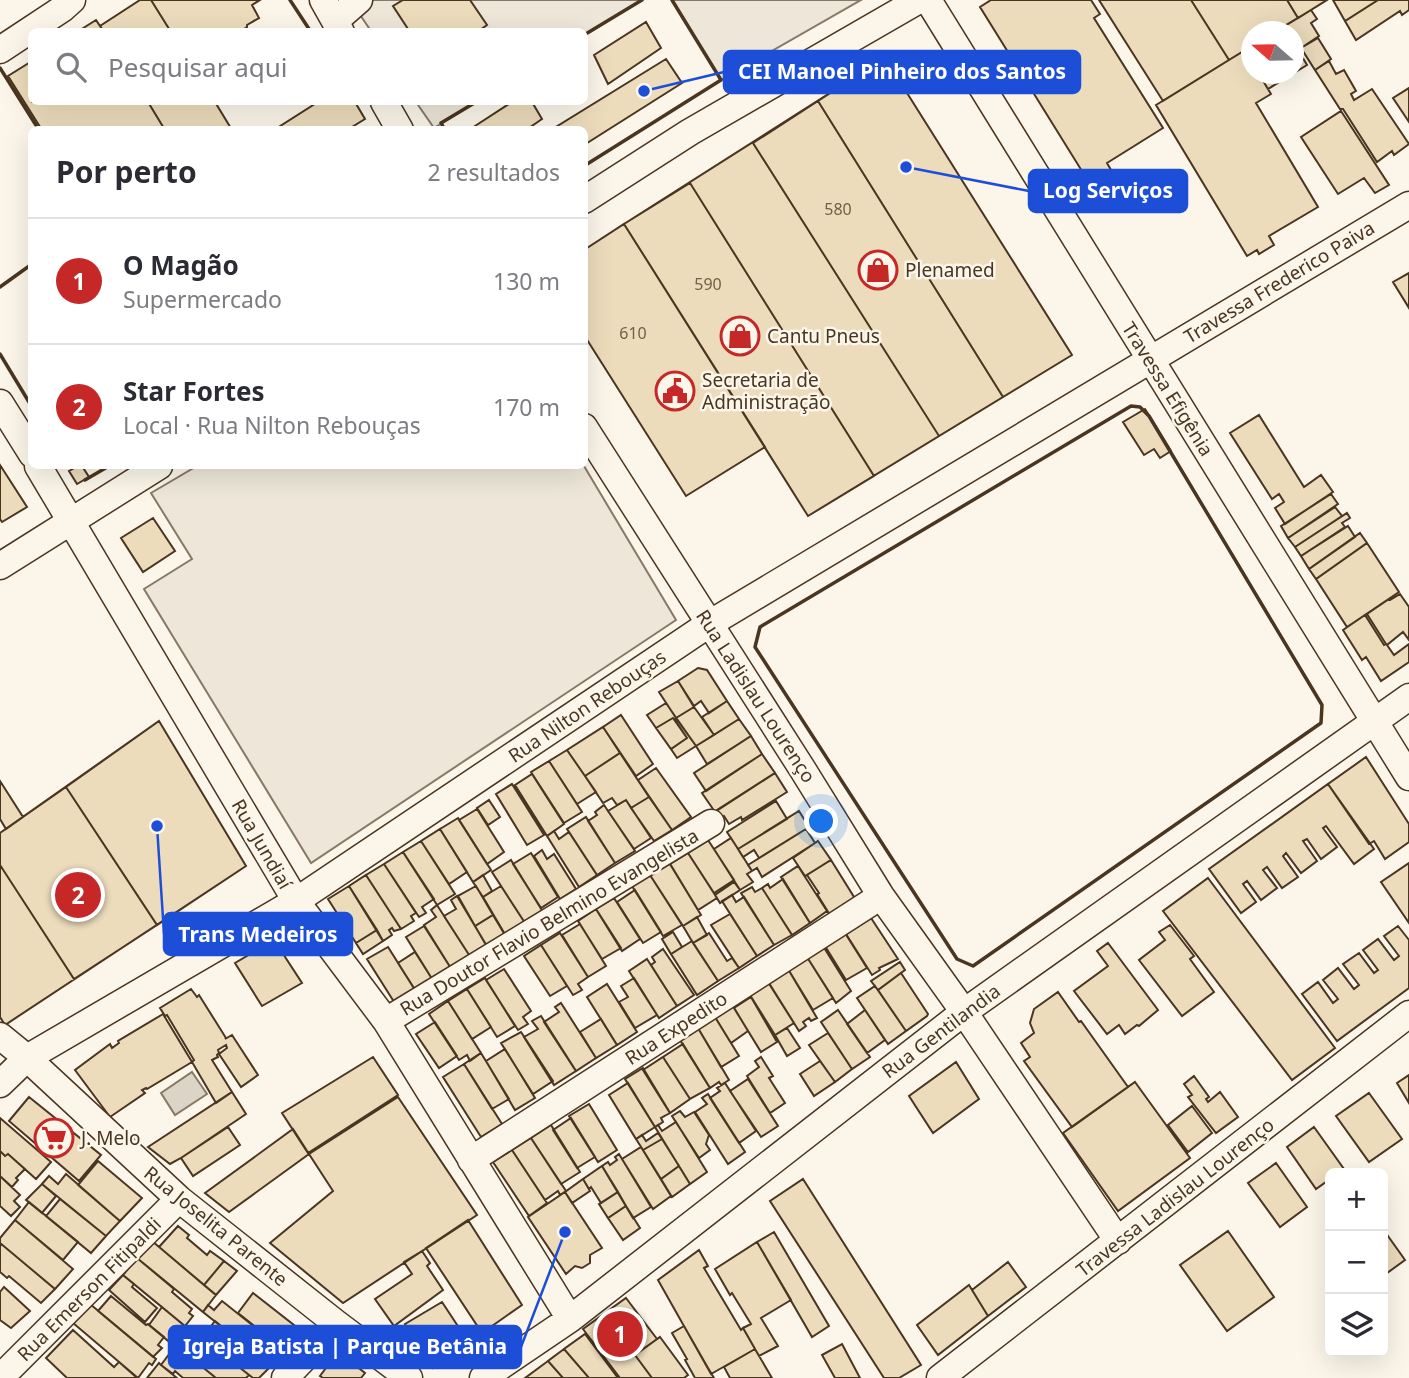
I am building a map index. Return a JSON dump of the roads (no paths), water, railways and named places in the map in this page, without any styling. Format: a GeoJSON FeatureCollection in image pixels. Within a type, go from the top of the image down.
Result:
{"type":"FeatureCollection","features":[{"type":"Feature","properties":{"kind":"street"},"geometry":{"type":"LineString","coordinates":[[33,28],[72,0]]}},
{"type":"Feature","properties":{"kind":"street"},"geometry":{"type":"LineString","coordinates":[[333,17],[359,0]]}},
{"type":"Feature","properties":{"kind":"street"},"geometry":{"type":"LineString","coordinates":[[588,197],[690,132],[919,0]]}},
{"type":"Feature","properties":{"kind":"street","name":"Travessa Efigênia"},"geometry":{"type":"LineString","coordinates":[[928,0],[1409,777]]}},
{"type":"Feature","properties":{"kind":"street"},"geometry":{"type":"LineString","coordinates":[[0,50],[28,32]]}},
{"type":"Feature","properties":{"kind":"street"},"geometry":{"type":"LineString","coordinates":[[386,105],[398,126]]}},
{"type":"Feature","properties":{"kind":"street","name":"Travessa Frederico Paiva"},"geometry":{"type":"LineString","coordinates":[[1149,359],[1409,205]]}},
{"type":"Feature","properties":{"kind":"street","name":"Rua Nilton Rebouças"},"geometry":{"type":"LineString","coordinates":[[0,1084],[27,1058],[296,901],[709,624],[1149,359]]}},
{"type":"Feature","properties":{"kind":"street"},"geometry":{"type":"LineString","coordinates":[[0,403],[28,448]]}},
{"type":"Feature","properties":{"kind":"street","name":"Rua Ladislau Lourenço"},"geometry":{"type":"LineString","coordinates":[[588,433],[881,896],[964,1012],[1118,1241]]}},
{"type":"Feature","properties":{"kind":"street","name":"Rua Jundiaí"},"geometry":{"type":"LineString","coordinates":[[40,469],[296,901],[386,1021],[570,1319]]}},
{"type":"Feature","properties":{"kind":"street"},"geometry":{"type":"LineString","coordinates":[[0,566],[154,469]]}},
{"type":"Feature","properties":{"kind":"street","name":"Rua Gentilandia"},"geometry":{"type":"LineString","coordinates":[[483,1378],[570,1319],[964,1012],[1409,697]]}},
{"type":"Feature","properties":{"kind":"street","name":"Rua Doutor Flavio Belmino Evangelista"},"geometry":{"type":"LineString","coordinates":[[386,1021],[711,823]]}},
{"type":"Feature","properties":{"kind":"street","name":"Rua Expedito"},"geometry":{"type":"LineString","coordinates":[[471,1160],[881,896]]}},
{"type":"Feature","properties":{"kind":"street","name":"Travessa Ladislau Lourenço"},"geometry":{"type":"LineString","coordinates":[[940,1378],[1409,1014]]}},
{"type":"Feature","properties":{"kind":"street","name":"Rua Joselita Parente"},"geometry":{"type":"LineString","coordinates":[[0,1036],[179,1199],[409,1378]]}},
{"type":"Feature","properties":{"kind":"street","name":"Rua Emerson Fitipaldi"},"geometry":{"type":"LineString","coordinates":[[0,1378],[179,1199]]}},
{"type":"Feature","properties":{"kind":"street"},"geometry":{"type":"LineString","coordinates":[[285,1378],[337,1324]]}},
{"type":"Feature","properties":{"kind":"place","name":"CEI Manoel Pinheiro dos Santos"},"geometry":{"type":"Point","coordinates":[644,91]}},
{"type":"Feature","properties":{"kind":"place","name":"Log Serviços"},"geometry":{"type":"Point","coordinates":[906,167]}},
{"type":"Feature","properties":{"kind":"place","name":"Plenamed"},"geometry":{"type":"Point","coordinates":[878,270]}},
{"type":"Feature","properties":{"kind":"place","name":"Cantu Pneus"},"geometry":{"type":"Point","coordinates":[740,336]}},
{"type":"Feature","properties":{"kind":"place","name":"Secretaria de Administração"},"geometry":{"type":"Point","coordinates":[675,391]}},
{"type":"Feature","properties":{"kind":"place","name":"Trans Medeiros"},"geometry":{"type":"Point","coordinates":[157,826]}},
{"type":"Feature","properties":{"kind":"place","name":"Star Fortes"},"geometry":{"type":"Point","coordinates":[78,895]}},
{"type":"Feature","properties":{"kind":"place","name":"J. Melo"},"geometry":{"type":"Point","coordinates":[54,1138]}},
{"type":"Feature","properties":{"kind":"place","name":"Igreja Batista | Parque Betânia"},"geometry":{"type":"Point","coordinates":[565,1232]}},
{"type":"Feature","properties":{"kind":"place","name":"O Magão"},"geometry":{"type":"Point","coordinates":[620,1334]}}]}
